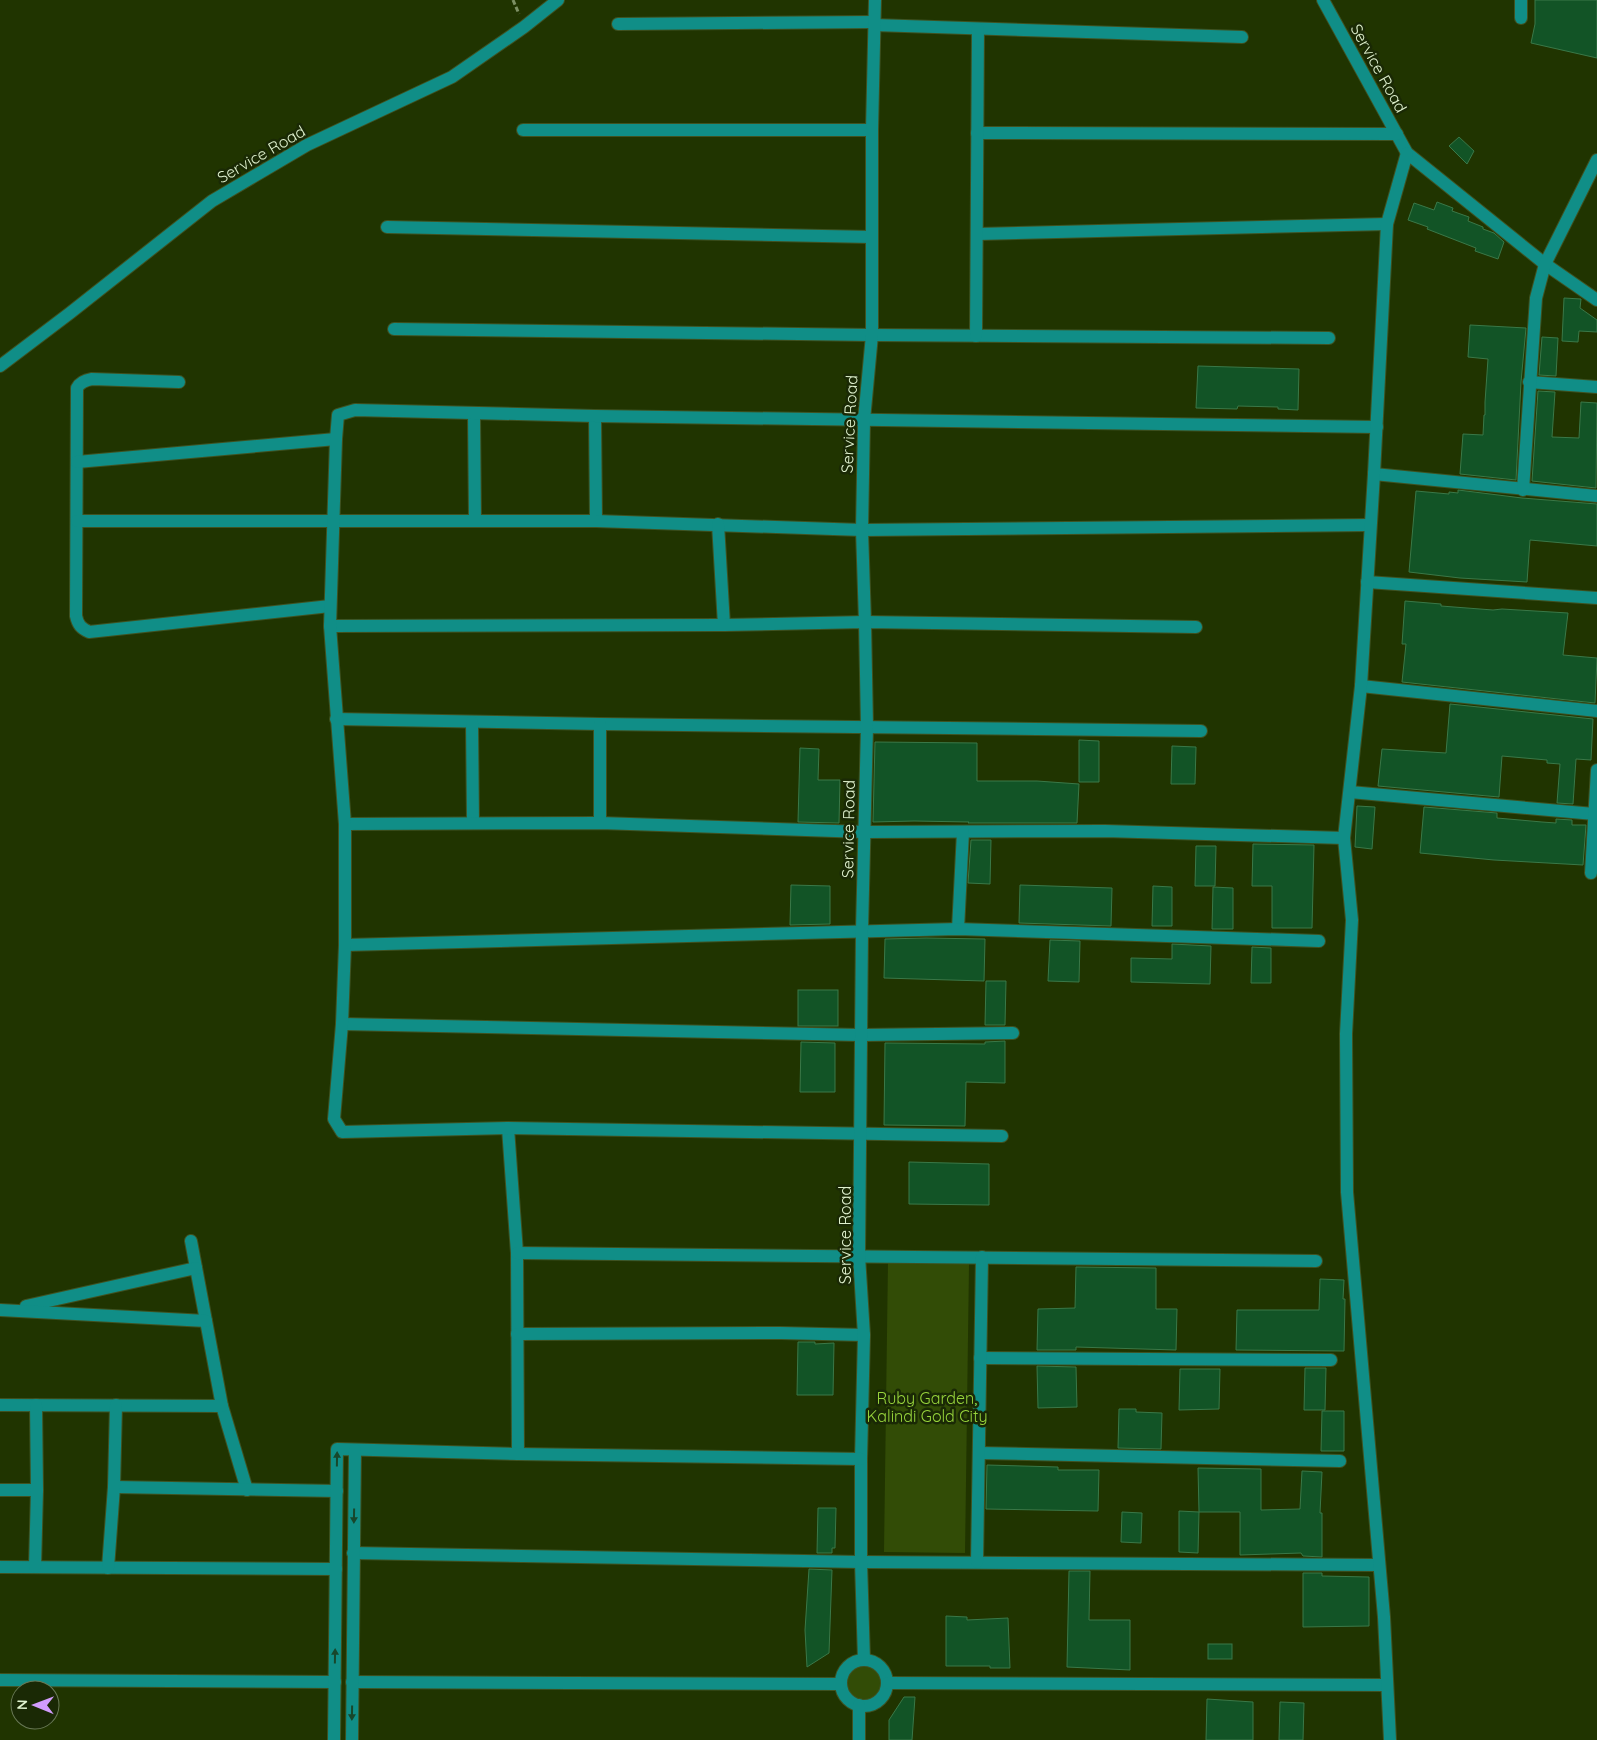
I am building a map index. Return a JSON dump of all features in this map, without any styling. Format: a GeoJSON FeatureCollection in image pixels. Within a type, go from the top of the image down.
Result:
{"type":"FeatureCollection","features":[{"type":"Feature","properties":{"kind":"street","name":"Service Road"},"geometry":{"type":"LineString","coordinates":[[0,366],[70,314],[212,201],[307,145],[452,77],[524,27],[558,0]]}},
{"type":"Feature","properties":{"kind":"street","name":"Service Road"},"geometry":{"type":"LineString","coordinates":[[864,1660],[861,1562],[861,1458],[864,1335],[859,1256],[862,1133],[862,930],[867,727],[862,530],[864,420],[872,335],[872,130],[875,0]]}},
{"type":"Feature","properties":{"kind":"street","name":"Service Road"},"geometry":{"type":"LineString","coordinates":[[1323,0],[1407,152]]}},
{"type":"Feature","properties":{"kind":"street"},"geometry":{"type":"LineString","coordinates":[[1521,0],[1521,18]]}},
{"type":"Feature","properties":{"kind":"street"},"geometry":{"type":"LineString","coordinates":[[618,24],[874,24],[1242,37]]}},
{"type":"Feature","properties":{"kind":"street"},"geometry":{"type":"LineString","coordinates":[[976,336],[978,29]]}},
{"type":"Feature","properties":{"kind":"street"},"geometry":{"type":"LineString","coordinates":[[524,130],[872,130]]}},
{"type":"Feature","properties":{"kind":"street"},"geometry":{"type":"LineString","coordinates":[[978,133],[1397,134]]}},
{"type":"Feature","properties":{"kind":"street"},"geometry":{"type":"LineString","coordinates":[[1390,1740],[1384,1617],[1347,1192],[1346,1034],[1352,920],[1344,838],[1361,686],[1387,224],[1407,152],[1545,264],[1597,300]]}},
{"type":"Feature","properties":{"kind":"street"},"geometry":{"type":"LineString","coordinates":[[1523,490],[1536,298],[1545,264],[1597,160]]}},
{"type":"Feature","properties":{"kind":"street"},"geometry":{"type":"LineString","coordinates":[[977,234],[1387,224]]}},
{"type":"Feature","properties":{"kind":"street"},"geometry":{"type":"LineString","coordinates":[[387,227],[872,237]]}},
{"type":"Feature","properties":{"kind":"street"},"geometry":{"type":"LineString","coordinates":[[394,329],[1329,338]]}},
{"type":"Feature","properties":{"kind":"street"},"geometry":{"type":"LineString","coordinates":[[179,382],[92,379],[79,384],[77,394],[76,616],[78,624],[82,629],[89,632],[330,606]]}},
{"type":"Feature","properties":{"kind":"street"},"geometry":{"type":"LineString","coordinates":[[1530,382],[1597,386]]}},
{"type":"Feature","properties":{"kind":"street"},"geometry":{"type":"LineString","coordinates":[[1002,1136],[508,1128],[342,1132],[334,1119],[342,1024],[345,945],[345,824],[330,626],[338,415],[355,410],[474,414],[1377,427]]}},
{"type":"Feature","properties":{"kind":"street"},"geometry":{"type":"LineString","coordinates":[[474,414],[476,521]]}},
{"type":"Feature","properties":{"kind":"street"},"geometry":{"type":"LineString","coordinates":[[595,416],[596,521]]}},
{"type":"Feature","properties":{"kind":"street"},"geometry":{"type":"LineString","coordinates":[[77,462],[336,439]]}},
{"type":"Feature","properties":{"kind":"street"},"geometry":{"type":"LineString","coordinates":[[1374,474],[1597,496]]}},
{"type":"Feature","properties":{"kind":"street"},"geometry":{"type":"LineString","coordinates":[[77,520],[596,521],[862,530],[1370,525]]}},
{"type":"Feature","properties":{"kind":"street"},"geometry":{"type":"LineString","coordinates":[[718,524],[724,625]]}},
{"type":"Feature","properties":{"kind":"street"},"geometry":{"type":"LineString","coordinates":[[1368,582],[1597,598]]}},
{"type":"Feature","properties":{"kind":"street"},"geometry":{"type":"LineString","coordinates":[[330,626],[724,625],[865,622],[1196,627]]}},
{"type":"Feature","properties":{"kind":"street"},"geometry":{"type":"LineString","coordinates":[[1361,686],[1597,711]]}},
{"type":"Feature","properties":{"kind":"street"},"geometry":{"type":"LineString","coordinates":[[336,719],[1201,731]]}},
{"type":"Feature","properties":{"kind":"street"},"geometry":{"type":"LineString","coordinates":[[472,722],[473,823]]}},
{"type":"Feature","properties":{"kind":"street"},"geometry":{"type":"LineString","coordinates":[[600,724],[600,823]]}},
{"type":"Feature","properties":{"kind":"street"},"geometry":{"type":"LineString","coordinates":[[1591,873],[1597,770]]}},
{"type":"Feature","properties":{"kind":"street"},"geometry":{"type":"LineString","coordinates":[[1350,792],[1594,814]]}},
{"type":"Feature","properties":{"kind":"street"},"geometry":{"type":"LineString","coordinates":[[345,824],[600,823],[864,832],[1105,831],[1344,838]]}},
{"type":"Feature","properties":{"kind":"street"},"geometry":{"type":"LineString","coordinates":[[958,929],[963,832]]}},
{"type":"Feature","properties":{"kind":"street"},"geometry":{"type":"LineString","coordinates":[[345,945],[862,930],[958,929],[1319,941]]}},
{"type":"Feature","properties":{"kind":"street"},"geometry":{"type":"LineString","coordinates":[[342,1024],[861,1035],[1013,1032]]}},
{"type":"Feature","properties":{"kind":"street"},"geometry":{"type":"LineString","coordinates":[[508,1128],[516,1254],[518,1454]]}},
{"type":"Feature","properties":{"kind":"street"},"geometry":{"type":"LineString","coordinates":[[191,1241],[222,1406],[247,1490]]}},
{"type":"Feature","properties":{"kind":"street"},"geometry":{"type":"LineString","coordinates":[[516,1254],[1316,1261]]}},
{"type":"Feature","properties":{"kind":"street"},"geometry":{"type":"LineString","coordinates":[[977,1562],[982,1257]]}},
{"type":"Feature","properties":{"kind":"street"},"geometry":{"type":"LineString","coordinates":[[6,1310],[196,1268]]}},
{"type":"Feature","properties":{"kind":"street"},"geometry":{"type":"LineString","coordinates":[[6,1310],[206,1321]]}},
{"type":"Feature","properties":{"kind":"street"},"geometry":{"type":"LineString","coordinates":[[518,1334],[781,1332],[864,1335]]}},
{"type":"Feature","properties":{"kind":"street"},"geometry":{"type":"LineString","coordinates":[[980,1358],[1331,1360]]}},
{"type":"Feature","properties":{"kind":"street"},"geometry":{"type":"LineString","coordinates":[[0,1405],[222,1406]]}},
{"type":"Feature","properties":{"kind":"street"},"geometry":{"type":"LineString","coordinates":[[35,1567],[38,1490],[36,1405]]}},
{"type":"Feature","properties":{"kind":"street"},"geometry":{"type":"LineString","coordinates":[[108,1568],[114,1487],[116,1405]]}},
{"type":"Feature","properties":{"kind":"street"},"geometry":{"type":"LineString","coordinates":[[334,1740],[337,1449],[518,1454],[861,1458]]}},
{"type":"Feature","properties":{"kind":"street"},"geometry":{"type":"LineString","coordinates":[[352,1740],[355,1450]]}},
{"type":"Feature","properties":{"kind":"street"},"geometry":{"type":"LineString","coordinates":[[978,1454],[1340,1461]]}},
{"type":"Feature","properties":{"kind":"street"},"geometry":{"type":"LineString","coordinates":[[114,1487],[336,1491]]}},
{"type":"Feature","properties":{"kind":"street"},"geometry":{"type":"LineString","coordinates":[[0,1490],[38,1490]]}},
{"type":"Feature","properties":{"kind":"street"},"geometry":{"type":"LineString","coordinates":[[353,1553],[861,1562],[1379,1565]]}},
{"type":"Feature","properties":{"kind":"street"},"geometry":{"type":"LineString","coordinates":[[0,1567],[336,1569]]}},
{"type":"Feature","properties":{"kind":"street"},"geometry":{"type":"LineString","coordinates":[[864,1660],[877,1662],[886,1675],[888,1682],[882,1697],[870,1705],[859,1705],[850,1700],[844,1695],[841,1684],[842,1676],[849,1664],[864,1660]]}},
{"type":"Feature","properties":{"kind":"street"},"geometry":{"type":"LineString","coordinates":[[0,1680],[335,1682]]}},
{"type":"Feature","properties":{"kind":"street"},"geometry":{"type":"LineString","coordinates":[[352,1682],[841,1684]]}},
{"type":"Feature","properties":{"kind":"street"},"geometry":{"type":"LineString","coordinates":[[888,1682],[1387,1685]]}},
{"type":"Feature","properties":{"kind":"street"},"geometry":{"type":"LineString","coordinates":[[859,1705],[859,1740]]}},
{"type":"Feature","properties":{"kind":"green space","name":"Ruby Garden, Kalindi Gold City"},"geometry":{"type":"Polygon","coordinates":[[[888,1262],[969,1264],[965,1553],[884,1552],[888,1262]]]}},
{"type":"Feature","properties":{"kind":"green space"},"geometry":{"type":"Polygon","coordinates":[[[868,1660],[880,1666],[885,1673],[885,1691],[880,1698],[873,1703],[860,1704],[852,1701],[845,1694],[842,1678],[845,1670],[852,1663],[868,1660]]]}},
{"type":"Feature","properties":{"kind":"building"},"geometry":{"type":"Polygon","coordinates":[[[1535,0],[1597,0],[1597,58],[1531,43],[1535,24],[1535,0]]]}},
{"type":"Feature","properties":{"kind":"building"},"geometry":{"type":"Polygon","coordinates":[[[1459,137],[1474,151],[1467,164],[1449,146],[1459,137]]]}},
{"type":"Feature","properties":{"kind":"building"},"geometry":{"type":"Polygon","coordinates":[[[1437,202],[1453,208],[1452,211],[1469,217],[1468,221],[1494,233],[1504,242],[1498,259],[1475,251],[1476,248],[1408,220],[1414,203],[1434,210],[1437,202]]]}},
{"type":"Feature","properties":{"kind":"building"},"geometry":{"type":"Polygon","coordinates":[[[1564,298],[1581,299],[1580,308],[1597,320],[1597,332],[1579,331],[1578,342],[1562,341],[1564,298]]]}},
{"type":"Feature","properties":{"kind":"building"},"geometry":{"type":"Polygon","coordinates":[[[1470,325],[1526,328],[1516,480],[1460,474],[1463,434],[1483,435],[1485,415],[1488,359],[1468,357],[1470,325]]]}},
{"type":"Feature","properties":{"kind":"building"},"geometry":{"type":"Polygon","coordinates":[[[1542,337],[1558,338],[1556,376],[1539,375],[1542,337]]]}},
{"type":"Feature","properties":{"kind":"building"},"geometry":{"type":"Polygon","coordinates":[[[1198,366],[1299,369],[1298,410],[1278,409],[1278,407],[1238,406],[1237,409],[1196,408],[1198,366]]]}},
{"type":"Feature","properties":{"kind":"building"},"geometry":{"type":"Polygon","coordinates":[[[1538,391],[1555,392],[1552,437],[1579,438],[1581,402],[1597,403],[1596,488],[1532,481],[1538,391]]]}},
{"type":"Feature","properties":{"kind":"building"},"geometry":{"type":"Polygon","coordinates":[[[1458,490],[1522,498],[1597,504],[1597,546],[1530,540],[1527,582],[1460,578],[1409,572],[1416,491],[1449,494],[1449,492],[1458,493],[1458,490]]]}},
{"type":"Feature","properties":{"kind":"building"},"geometry":{"type":"Polygon","coordinates":[[[1405,601],[1493,610],[1568,613],[1563,655],[1597,658],[1595,703],[1402,682],[1406,644],[1402,644],[1405,601]]]}},
{"type":"Feature","properties":{"kind":"building"},"geometry":{"type":"Polygon","coordinates":[[[1450,704],[1593,719],[1591,760],[1576,759],[1573,804],[1557,803],[1560,764],[1547,763],[1547,760],[1502,756],[1499,797],[1378,786],[1382,749],[1446,753],[1450,704]]]}},
{"type":"Feature","properties":{"kind":"building"},"geometry":{"type":"Polygon","coordinates":[[[1079,740],[1099,741],[1099,782],[1079,782],[1079,740]]]}},
{"type":"Feature","properties":{"kind":"building"},"geometry":{"type":"Polygon","coordinates":[[[875,742],[977,743],[977,781],[1037,781],[1079,784],[1077,823],[873,822],[875,742]]]}},
{"type":"Feature","properties":{"kind":"building"},"geometry":{"type":"Polygon","coordinates":[[[1172,746],[1196,747],[1195,784],[1171,784],[1172,746]]]}},
{"type":"Feature","properties":{"kind":"building"},"geometry":{"type":"Polygon","coordinates":[[[800,748],[819,749],[818,780],[840,780],[839,823],[798,822],[800,748]]]}},
{"type":"Feature","properties":{"kind":"building"},"geometry":{"type":"Polygon","coordinates":[[[1357,806],[1375,807],[1372,849],[1355,847],[1357,806]]]}},
{"type":"Feature","properties":{"kind":"building"},"geometry":{"type":"Polygon","coordinates":[[[1424,807],[1497,813],[1497,818],[1542,822],[1556,823],[1556,819],[1572,820],[1572,825],[1586,825],[1583,865],[1494,860],[1420,853],[1424,807]]]}},
{"type":"Feature","properties":{"kind":"building"},"geometry":{"type":"Polygon","coordinates":[[[971,840],[991,840],[990,884],[968,883],[971,840]]]}},
{"type":"Feature","properties":{"kind":"building"},"geometry":{"type":"Polygon","coordinates":[[[1253,844],[1314,845],[1312,928],[1272,928],[1272,886],[1252,886],[1253,844]]]}},
{"type":"Feature","properties":{"kind":"building"},"geometry":{"type":"Polygon","coordinates":[[[1196,846],[1216,846],[1215,886],[1195,886],[1196,846]]]}},
{"type":"Feature","properties":{"kind":"building"},"geometry":{"type":"Polygon","coordinates":[[[791,885],[830,886],[830,924],[790,925],[791,885]]]}},
{"type":"Feature","properties":{"kind":"building"},"geometry":{"type":"Polygon","coordinates":[[[1020,885],[1112,888],[1111,926],[1019,923],[1020,885]]]}},
{"type":"Feature","properties":{"kind":"building"},"geometry":{"type":"Polygon","coordinates":[[[1153,886],[1172,887],[1172,926],[1152,926],[1153,886]]]}},
{"type":"Feature","properties":{"kind":"building"},"geometry":{"type":"Polygon","coordinates":[[[1213,887],[1233,888],[1233,929],[1212,929],[1213,887]]]}},
{"type":"Feature","properties":{"kind":"building"},"geometry":{"type":"Polygon","coordinates":[[[885,939],[985,939],[984,981],[884,978],[885,939]]]}},
{"type":"Feature","properties":{"kind":"building"},"geometry":{"type":"Polygon","coordinates":[[[1050,940],[1080,941],[1079,982],[1048,981],[1050,940]]]}},
{"type":"Feature","properties":{"kind":"building"},"geometry":{"type":"Polygon","coordinates":[[[1172,944],[1211,946],[1210,984],[1131,982],[1131,958],[1172,959],[1172,944]]]}},
{"type":"Feature","properties":{"kind":"building"},"geometry":{"type":"Polygon","coordinates":[[[1252,947],[1271,948],[1271,983],[1251,983],[1252,947]]]}},
{"type":"Feature","properties":{"kind":"building"},"geometry":{"type":"Polygon","coordinates":[[[986,981],[1006,981],[1005,1025],[985,1025],[986,981]]]}},
{"type":"Feature","properties":{"kind":"building"},"geometry":{"type":"Polygon","coordinates":[[[798,990],[838,990],[838,1026],[798,1026],[798,990]]]}},
{"type":"Feature","properties":{"kind":"building"},"geometry":{"type":"Polygon","coordinates":[[[1005,1041],[1005,1083],[966,1082],[965,1126],[884,1125],[885,1043],[985,1044],[985,1042],[1005,1041]]]}},
{"type":"Feature","properties":{"kind":"building"},"geometry":{"type":"Polygon","coordinates":[[[801,1042],[835,1043],[835,1092],[800,1092],[801,1042]]]}},
{"type":"Feature","properties":{"kind":"building"},"geometry":{"type":"Polygon","coordinates":[[[909,1162],[989,1164],[989,1205],[909,1204],[909,1162]]]}},
{"type":"Feature","properties":{"kind":"building"},"geometry":{"type":"Polygon","coordinates":[[[1076,1267],[1156,1268],[1156,1309],[1177,1309],[1176,1350],[1076,1347],[1076,1350],[1037,1350],[1038,1309],[1075,1308],[1076,1267]]]}},
{"type":"Feature","properties":{"kind":"building"},"geometry":{"type":"Polygon","coordinates":[[[1320,1279],[1344,1280],[1344,1351],[1236,1350],[1237,1310],[1319,1310],[1320,1279]]]}},
{"type":"Feature","properties":{"kind":"building"},"geometry":{"type":"Polygon","coordinates":[[[798,1342],[815,1342],[815,1344],[834,1343],[833,1395],[797,1395],[798,1342]]]}},
{"type":"Feature","properties":{"kind":"building"},"geometry":{"type":"Polygon","coordinates":[[[1037,1366],[1076,1367],[1077,1407],[1038,1408],[1037,1366]]]}},
{"type":"Feature","properties":{"kind":"building"},"geometry":{"type":"Polygon","coordinates":[[[1305,1368],[1326,1368],[1325,1410],[1304,1410],[1305,1368]]]}},
{"type":"Feature","properties":{"kind":"building"},"geometry":{"type":"Polygon","coordinates":[[[1180,1369],[1220,1369],[1219,1409],[1179,1410],[1180,1369]]]}},
{"type":"Feature","properties":{"kind":"building"},"geometry":{"type":"Polygon","coordinates":[[[1119,1409],[1136,1409],[1136,1412],[1162,1413],[1161,1449],[1118,1448],[1119,1409]]]}},
{"type":"Feature","properties":{"kind":"building"},"geometry":{"type":"Polygon","coordinates":[[[1322,1411],[1344,1411],[1344,1451],[1321,1451],[1322,1411]]]}},
{"type":"Feature","properties":{"kind":"building"},"geometry":{"type":"Polygon","coordinates":[[[987,1465],[1058,1467],[1058,1470],[1099,1470],[1098,1511],[986,1509],[987,1465]]]}},
{"type":"Feature","properties":{"kind":"building"},"geometry":{"type":"Polygon","coordinates":[[[1198,1468],[1261,1469],[1261,1510],[1300,1509],[1302,1471],[1322,1472],[1320,1513],[1322,1513],[1322,1557],[1303,1556],[1301,1553],[1240,1555],[1240,1512],[1199,1512],[1198,1468]]]}},
{"type":"Feature","properties":{"kind":"building"},"geometry":{"type":"Polygon","coordinates":[[[818,1508],[836,1508],[835,1548],[832,1548],[832,1553],[817,1553],[818,1508]]]}},
{"type":"Feature","properties":{"kind":"building"},"geometry":{"type":"Polygon","coordinates":[[[1179,1511],[1199,1512],[1198,1553],[1179,1552],[1179,1511]]]}},
{"type":"Feature","properties":{"kind":"building"},"geometry":{"type":"Polygon","coordinates":[[[1122,1512],[1142,1513],[1141,1543],[1121,1542],[1122,1512]]]}},
{"type":"Feature","properties":{"kind":"building"},"geometry":{"type":"Polygon","coordinates":[[[809,1569],[832,1570],[829,1653],[807,1667],[805,1630],[809,1569]]]}},
{"type":"Feature","properties":{"kind":"building"},"geometry":{"type":"Polygon","coordinates":[[[1069,1571],[1090,1571],[1089,1620],[1130,1620],[1130,1670],[1067,1667],[1069,1571]]]}},
{"type":"Feature","properties":{"kind":"building"},"geometry":{"type":"Polygon","coordinates":[[[1303,1573],[1322,1573],[1322,1576],[1369,1577],[1369,1626],[1303,1627],[1303,1573]]]}},
{"type":"Feature","properties":{"kind":"building"},"geometry":{"type":"Polygon","coordinates":[[[946,1616],[967,1617],[967,1620],[1008,1618],[1010,1668],[946,1666],[946,1616]]]}},
{"type":"Feature","properties":{"kind":"building"},"geometry":{"type":"Polygon","coordinates":[[[1208,1644],[1232,1644],[1232,1659],[1208,1659],[1208,1644]]]}},
{"type":"Feature","properties":{"kind":"building"},"geometry":{"type":"Polygon","coordinates":[[[904,1697],[915,1697],[912,1740],[889,1740],[889,1720],[904,1697]]]}},
{"type":"Feature","properties":{"kind":"building"},"geometry":{"type":"Polygon","coordinates":[[[1207,1699],[1253,1702],[1253,1740],[1206,1740],[1207,1699]]]}},
{"type":"Feature","properties":{"kind":"building"},"geometry":{"type":"Polygon","coordinates":[[[1280,1702],[1304,1703],[1303,1740],[1279,1740],[1280,1702]]]}}]}
